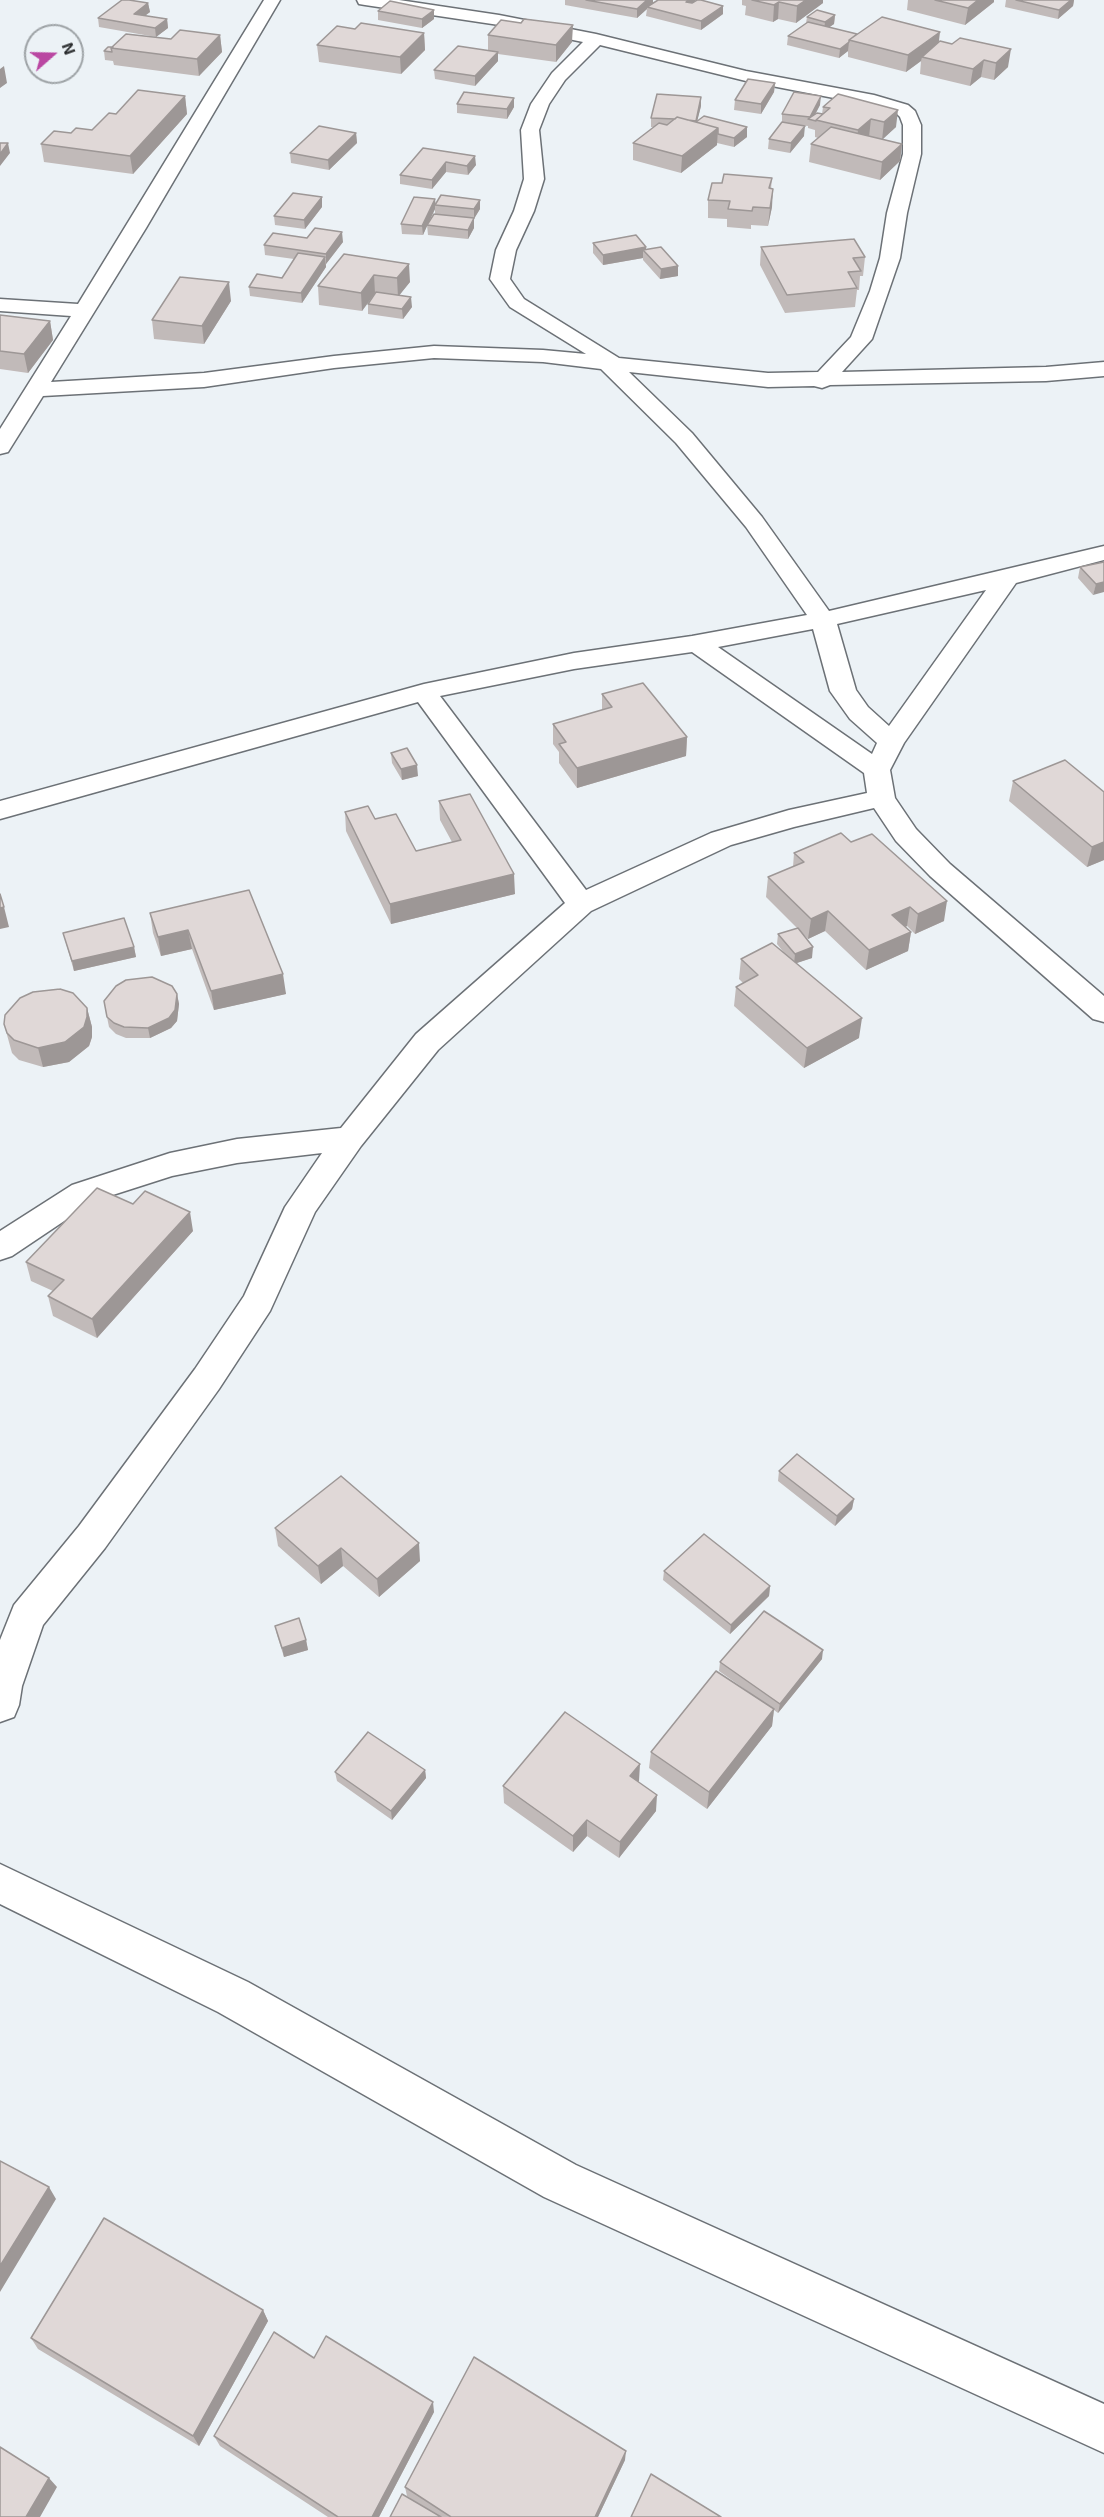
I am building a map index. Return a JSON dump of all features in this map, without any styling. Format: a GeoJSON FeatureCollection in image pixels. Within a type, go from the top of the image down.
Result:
{"type":"FeatureCollection","features":[{"type":"Feature","properties":{"kind":"street"},"geometry":{"type":"LineString","coordinates":[[0,447],[273,0]]}},
{"type":"Feature","properties":{"kind":"street"},"geometry":{"type":"LineString","coordinates":[[365,0],[499,20],[596,39],[746,76],[874,100],[902,110],[912,119],[912,154],[897,213],[890,258],[861,339],[822,381]]}},
{"type":"Feature","properties":{"kind":"street"},"geometry":{"type":"LineString","coordinates":[[596,39],[558,77],[537,112],[530,130],[534,179],[524,211],[506,250],[500,279],[516,303],[615,365],[691,446],[754,522],[823,620],[843,691],[859,713],[891,742]]}},
{"type":"Feature","properties":{"kind":"street"},"geometry":{"type":"LineString","coordinates":[[0,305],[84,311]]}},
{"type":"Feature","properties":{"kind":"street"},"geometry":{"type":"LineString","coordinates":[[35,390],[204,380],[334,362],[434,352],[496,352],[768,380],[822,381],[1046,374],[1104,369]]}},
{"type":"Feature","properties":{"kind":"street"},"geometry":{"type":"LineString","coordinates":[[0,810],[424,692],[574,661],[696,643],[823,620],[1007,578],[1104,553]]}},
{"type":"Feature","properties":{"kind":"street"},"geometry":{"type":"LineString","coordinates":[[879,784],[891,742],[1007,578]]}},
{"type":"Feature","properties":{"kind":"street"},"geometry":{"type":"LineString","coordinates":[[696,643],[879,784],[906,835],[940,870],[1104,1012]]}},
{"type":"Feature","properties":{"kind":"street"},"geometry":{"type":"LineString","coordinates":[[424,692],[581,904]]}},
{"type":"Feature","properties":{"kind":"street"},"geometry":{"type":"LineString","coordinates":[[0,1705],[3,1686],[27,1617],[92,1537],[207,1379],[258,1302],[301,1207],[350,1138],[427,1042],[581,904],[721,839],[789,819],[879,784]]}},
{"type":"Feature","properties":{"kind":"street"},"geometry":{"type":"LineString","coordinates":[[0,1247],[83,1193],[170,1165],[237,1150],[350,1138]]}},
{"type":"Feature","properties":{"kind":"street"},"geometry":{"type":"LineString","coordinates":[[0,1883],[233,1997],[560,2181],[1104,2429]]}},
{"type":"Feature","properties":{"kind":"building"},"geometry":{"type":"Polygon","coordinates":[[[122,0],[148,3],[134,14],[167,19],[155,28],[98,18],[122,0]]]}},
{"type":"Feature","properties":{"kind":"building"},"geometry":{"type":"Polygon","coordinates":[[[586,0],[647,0],[637,9],[586,0]]]}},
{"type":"Feature","properties":{"kind":"building"},"geometry":{"type":"Polygon","coordinates":[[[658,0],[689,0],[686,2],[692,3],[701,0],[723,6],[701,21],[647,7],[658,0]]]}},
{"type":"Feature","properties":{"kind":"building"},"geometry":{"type":"Polygon","coordinates":[[[752,0],[806,0],[797,6],[779,2],[774,5],[752,0]]]}},
{"type":"Feature","properties":{"kind":"building"},"geometry":{"type":"Polygon","coordinates":[[[935,0],[978,0],[968,8],[935,0]]]}},
{"type":"Feature","properties":{"kind":"building"},"geometry":{"type":"Polygon","coordinates":[[[1016,0],[1071,0],[1059,10],[1016,0]]]}},
{"type":"Feature","properties":{"kind":"building"},"geometry":{"type":"Polygon","coordinates":[[[390,1],[434,10],[422,19],[378,11],[390,1]]]}},
{"type":"Feature","properties":{"kind":"building"},"geometry":{"type":"Polygon","coordinates":[[[817,10],[835,15],[825,22],[807,17],[817,10]]]}},
{"type":"Feature","properties":{"kind":"building"},"geometry":{"type":"Polygon","coordinates":[[[882,17],[940,32],[908,55],[849,40],[882,17]]]}},
{"type":"Feature","properties":{"kind":"building"},"geometry":{"type":"Polygon","coordinates":[[[524,19],[573,25],[556,45],[488,35],[501,20],[521,23],[524,19]]]}},
{"type":"Feature","properties":{"kind":"building"},"geometry":{"type":"Polygon","coordinates":[[[808,22],[857,34],[840,49],[788,36],[808,22]]]}},
{"type":"Feature","properties":{"kind":"building"},"geometry":{"type":"Polygon","coordinates":[[[361,23],[424,33],[400,57],[317,45],[337,26],[355,29],[361,23]]]}},
{"type":"Feature","properties":{"kind":"building"},"geometry":{"type":"Polygon","coordinates":[[[180,30],[220,35],[197,59],[111,48],[126,34],[171,39],[180,30]]]}},
{"type":"Feature","properties":{"kind":"building"},"geometry":{"type":"Polygon","coordinates":[[[960,38],[1011,49],[996,63],[984,60],[973,69],[922,57],[940,41],[952,44],[960,38]]]}},
{"type":"Feature","properties":{"kind":"building"},"geometry":{"type":"Polygon","coordinates":[[[458,46],[498,52],[475,76],[434,70],[458,46]]]}},
{"type":"Feature","properties":{"kind":"building"},"geometry":{"type":"Polygon","coordinates":[[[108,47],[113,47],[112,52],[104,51],[108,47]]]}},
{"type":"Feature","properties":{"kind":"building"},"geometry":{"type":"Polygon","coordinates":[[[748,79],[775,83],[761,104],[735,100],[748,79]]]}},
{"type":"Feature","properties":{"kind":"building"},"geometry":{"type":"Polygon","coordinates":[[[138,90],[185,96],[130,156],[41,144],[54,131],[71,133],[76,128],[92,130],[109,113],[116,114],[138,90]]]}},
{"type":"Feature","properties":{"kind":"building"},"geometry":{"type":"Polygon","coordinates":[[[464,92],[514,98],[507,109],[457,104],[464,92]]]}},
{"type":"Feature","properties":{"kind":"building"},"geometry":{"type":"Polygon","coordinates":[[[794,92],[821,96],[810,117],[782,114],[794,92]]]}},
{"type":"Feature","properties":{"kind":"building"},"geometry":{"type":"Polygon","coordinates":[[[657,94],[701,97],[696,121],[677,117],[675,119],[651,118],[657,94]]]}},
{"type":"Feature","properties":{"kind":"building"},"geometry":{"type":"Polygon","coordinates":[[[838,94],[898,110],[884,122],[871,119],[858,130],[816,120],[830,108],[823,107],[838,94]]]}},
{"type":"Feature","properties":{"kind":"building"},"geometry":{"type":"Polygon","coordinates":[[[817,113],[823,114],[816,121],[808,119],[817,113]]]}},
{"type":"Feature","properties":{"kind":"building"},"geometry":{"type":"Polygon","coordinates":[[[704,116],[747,127],[734,138],[718,134],[718,128],[696,122],[704,116]]]}},
{"type":"Feature","properties":{"kind":"building"},"geometry":{"type":"Polygon","coordinates":[[[677,117],[718,128],[682,156],[633,143],[659,123],[667,125],[677,117]]]}},
{"type":"Feature","properties":{"kind":"building"},"geometry":{"type":"Polygon","coordinates":[[[782,122],[805,126],[791,143],[769,139],[782,122]]]}},
{"type":"Feature","properties":{"kind":"building"},"geometry":{"type":"Polygon","coordinates":[[[319,126],[356,133],[328,160],[290,153],[319,126]]]}},
{"type":"Feature","properties":{"kind":"building"},"geometry":{"type":"Polygon","coordinates":[[[831,127],[902,144],[882,162],[811,144],[831,127]]]}},
{"type":"Feature","properties":{"kind":"building"},"geometry":{"type":"Polygon","coordinates":[[[0,143],[8,143],[0,154],[0,143]]]}},
{"type":"Feature","properties":{"kind":"building"},"geometry":{"type":"Polygon","coordinates":[[[423,148],[475,156],[467,166],[446,162],[432,180],[400,175],[423,148]]]}},
{"type":"Feature","properties":{"kind":"building"},"geometry":{"type":"Polygon","coordinates":[[[724,174],[772,178],[769,188],[773,189],[770,208],[753,207],[752,211],[728,209],[730,201],[708,200],[712,183],[722,183],[724,174]]]}},
{"type":"Feature","properties":{"kind":"building"},"geometry":{"type":"Polygon","coordinates":[[[293,193],[322,197],[304,220],[274,216],[293,193]]]}},
{"type":"Feature","properties":{"kind":"building"},"geometry":{"type":"Polygon","coordinates":[[[441,195],[480,200],[474,209],[435,205],[441,195]]]}},
{"type":"Feature","properties":{"kind":"building"},"geometry":{"type":"Polygon","coordinates":[[[414,197],[435,199],[422,226],[401,224],[414,197]]]}},
{"type":"Feature","properties":{"kind":"building"},"geometry":{"type":"Polygon","coordinates":[[[434,214],[474,218],[468,230],[427,225],[434,214]]]}},
{"type":"Feature","properties":{"kind":"building"},"geometry":{"type":"Polygon","coordinates":[[[315,228],[342,232],[326,254],[264,245],[273,233],[307,238],[315,228]]]}},
{"type":"Feature","properties":{"kind":"building"},"geometry":{"type":"Polygon","coordinates":[[[636,235],[646,247],[603,255],[593,243],[636,235]]]}},
{"type":"Feature","properties":{"kind":"building"},"geometry":{"type":"Polygon","coordinates":[[[854,239],[865,257],[853,258],[861,271],[848,272],[857,288],[787,295],[761,247],[854,239]]]}},
{"type":"Feature","properties":{"kind":"building"},"geometry":{"type":"Polygon","coordinates":[[[661,247],[678,266],[661,269],[643,250],[661,247]]]}},
{"type":"Feature","properties":{"kind":"building"},"geometry":{"type":"Polygon","coordinates":[[[298,253],[325,257],[301,293],[249,287],[257,274],[282,278],[298,253]]]}},
{"type":"Feature","properties":{"kind":"building"},"geometry":{"type":"Polygon","coordinates":[[[344,254],[409,264],[397,278],[374,275],[361,293],[318,286],[344,254]]]}},
{"type":"Feature","properties":{"kind":"building"},"geometry":{"type":"Polygon","coordinates":[[[180,277],[229,282],[202,326],[152,320],[180,277]]]}},
{"type":"Feature","properties":{"kind":"building"},"geometry":{"type":"Polygon","coordinates":[[[376,292],[411,297],[402,309],[368,304],[376,292]]]}},
{"type":"Feature","properties":{"kind":"building"},"geometry":{"type":"Polygon","coordinates":[[[0,315],[50,321],[24,354],[0,351],[0,315]]]}},
{"type":"Feature","properties":{"kind":"building"},"geometry":{"type":"Polygon","coordinates":[[[1104,562],[1104,582],[1096,584],[1080,567],[1104,562]]]}},
{"type":"Feature","properties":{"kind":"building"},"geometry":{"type":"Polygon","coordinates":[[[643,683],[687,737],[577,768],[559,744],[566,742],[553,724],[612,707],[602,694],[643,683]]]}},
{"type":"Feature","properties":{"kind":"building"},"geometry":{"type":"Polygon","coordinates":[[[407,748],[417,765],[401,769],[391,753],[407,748]]]}},
{"type":"Feature","properties":{"kind":"building"},"geometry":{"type":"Polygon","coordinates":[[[1065,760],[1104,792],[1104,842],[1092,847],[1013,781],[1065,760]]]}},
{"type":"Feature","properties":{"kind":"building"},"geometry":{"type":"Polygon","coordinates":[[[470,794],[514,874],[390,904],[345,812],[368,806],[375,819],[396,814],[416,851],[461,840],[439,801],[470,794]]]}},
{"type":"Feature","properties":{"kind":"building"},"geometry":{"type":"Polygon","coordinates":[[[841,833],[851,842],[872,834],[947,901],[918,914],[910,907],[892,915],[911,932],[869,950],[828,911],[811,919],[768,877],[804,862],[794,853],[841,833]]]}},
{"type":"Feature","properties":{"kind":"building"},"geometry":{"type":"Polygon","coordinates":[[[249,890],[283,974],[211,991],[188,930],[158,937],[150,913],[249,890]]]}},
{"type":"Feature","properties":{"kind":"building"},"geometry":{"type":"Polygon","coordinates":[[[0,894],[4,907],[0,908],[0,894]]]}},
{"type":"Feature","properties":{"kind":"building"},"geometry":{"type":"Polygon","coordinates":[[[124,918],[134,947],[72,961],[63,933],[124,918]]]}},
{"type":"Feature","properties":{"kind":"building"},"geometry":{"type":"Polygon","coordinates":[[[798,928],[813,947],[795,954],[778,934],[798,928]]]}},
{"type":"Feature","properties":{"kind":"building"},"geometry":{"type":"Polygon","coordinates":[[[772,943],[862,1018],[807,1048],[736,987],[758,975],[741,959],[772,943]]]}},
{"type":"Feature","properties":{"kind":"building"},"geometry":{"type":"Polygon","coordinates":[[[152,977],[172,986],[177,994],[175,1010],[169,1018],[148,1028],[124,1027],[107,1017],[104,1001],[116,986],[126,980],[152,977]]]}},
{"type":"Feature","properties":{"kind":"building"},"geometry":{"type":"Polygon","coordinates":[[[60,989],[73,993],[87,1008],[84,1027],[65,1042],[38,1048],[14,1040],[7,1033],[4,1024],[5,1015],[20,998],[33,992],[60,989]]]}},
{"type":"Feature","properties":{"kind":"building"},"geometry":{"type":"Polygon","coordinates":[[[97,1188],[133,1204],[145,1191],[190,1212],[92,1319],[48,1296],[64,1280],[26,1262],[97,1188]]]}},
{"type":"Feature","properties":{"kind":"building"},"geometry":{"type":"Polygon","coordinates":[[[797,1454],[854,1499],[837,1516],[779,1471],[797,1454]]]}},
{"type":"Feature","properties":{"kind":"building"},"geometry":{"type":"Polygon","coordinates":[[[341,1476],[419,1543],[377,1579],[341,1548],[318,1566],[275,1528],[341,1476]]]}},
{"type":"Feature","properties":{"kind":"building"},"geometry":{"type":"Polygon","coordinates":[[[704,1534],[770,1586],[731,1625],[664,1571],[704,1534]]]}},
{"type":"Feature","properties":{"kind":"building"},"geometry":{"type":"Polygon","coordinates":[[[764,1611],[823,1650],[780,1704],[720,1662],[764,1611]]]}},
{"type":"Feature","properties":{"kind":"building"},"geometry":{"type":"Polygon","coordinates":[[[299,1618],[306,1640],[282,1648],[275,1626],[299,1618]]]}},
{"type":"Feature","properties":{"kind":"building"},"geometry":{"type":"Polygon","coordinates":[[[716,1671],[774,1709],[709,1792],[651,1752],[716,1671]]]}},
{"type":"Feature","properties":{"kind":"building"},"geometry":{"type":"Polygon","coordinates":[[[565,1712],[640,1764],[630,1776],[657,1795],[620,1842],[587,1820],[573,1836],[503,1786],[565,1712]]]}},
{"type":"Feature","properties":{"kind":"building"},"geometry":{"type":"Polygon","coordinates":[[[368,1732],[425,1770],[391,1811],[335,1772],[368,1732]]]}},
{"type":"Feature","properties":{"kind":"building"},"geometry":{"type":"Polygon","coordinates":[[[0,2161],[49,2187],[0,2266],[0,2161]]]}},
{"type":"Feature","properties":{"kind":"building"},"geometry":{"type":"Polygon","coordinates":[[[104,2218],[263,2310],[193,2436],[31,2338],[104,2218]]]}},
{"type":"Feature","properties":{"kind":"building"},"geometry":{"type":"Polygon","coordinates":[[[274,2332],[314,2358],[326,2336],[433,2402],[372,2517],[338,2517],[214,2436],[274,2332]]]}},
{"type":"Feature","properties":{"kind":"building"},"geometry":{"type":"Polygon","coordinates":[[[474,2357],[626,2451],[595,2517],[451,2517],[405,2487],[474,2357]]]}},
{"type":"Feature","properties":{"kind":"building"},"geometry":{"type":"Polygon","coordinates":[[[0,2447],[49,2478],[26,2517],[0,2517],[0,2447]]]}},
{"type":"Feature","properties":{"kind":"building"},"geometry":{"type":"Polygon","coordinates":[[[651,2474],[721,2517],[631,2517],[651,2474]]]}},
{"type":"Feature","properties":{"kind":"building"},"geometry":{"type":"Polygon","coordinates":[[[402,2494],[441,2517],[390,2517],[402,2494]]]}}]}
